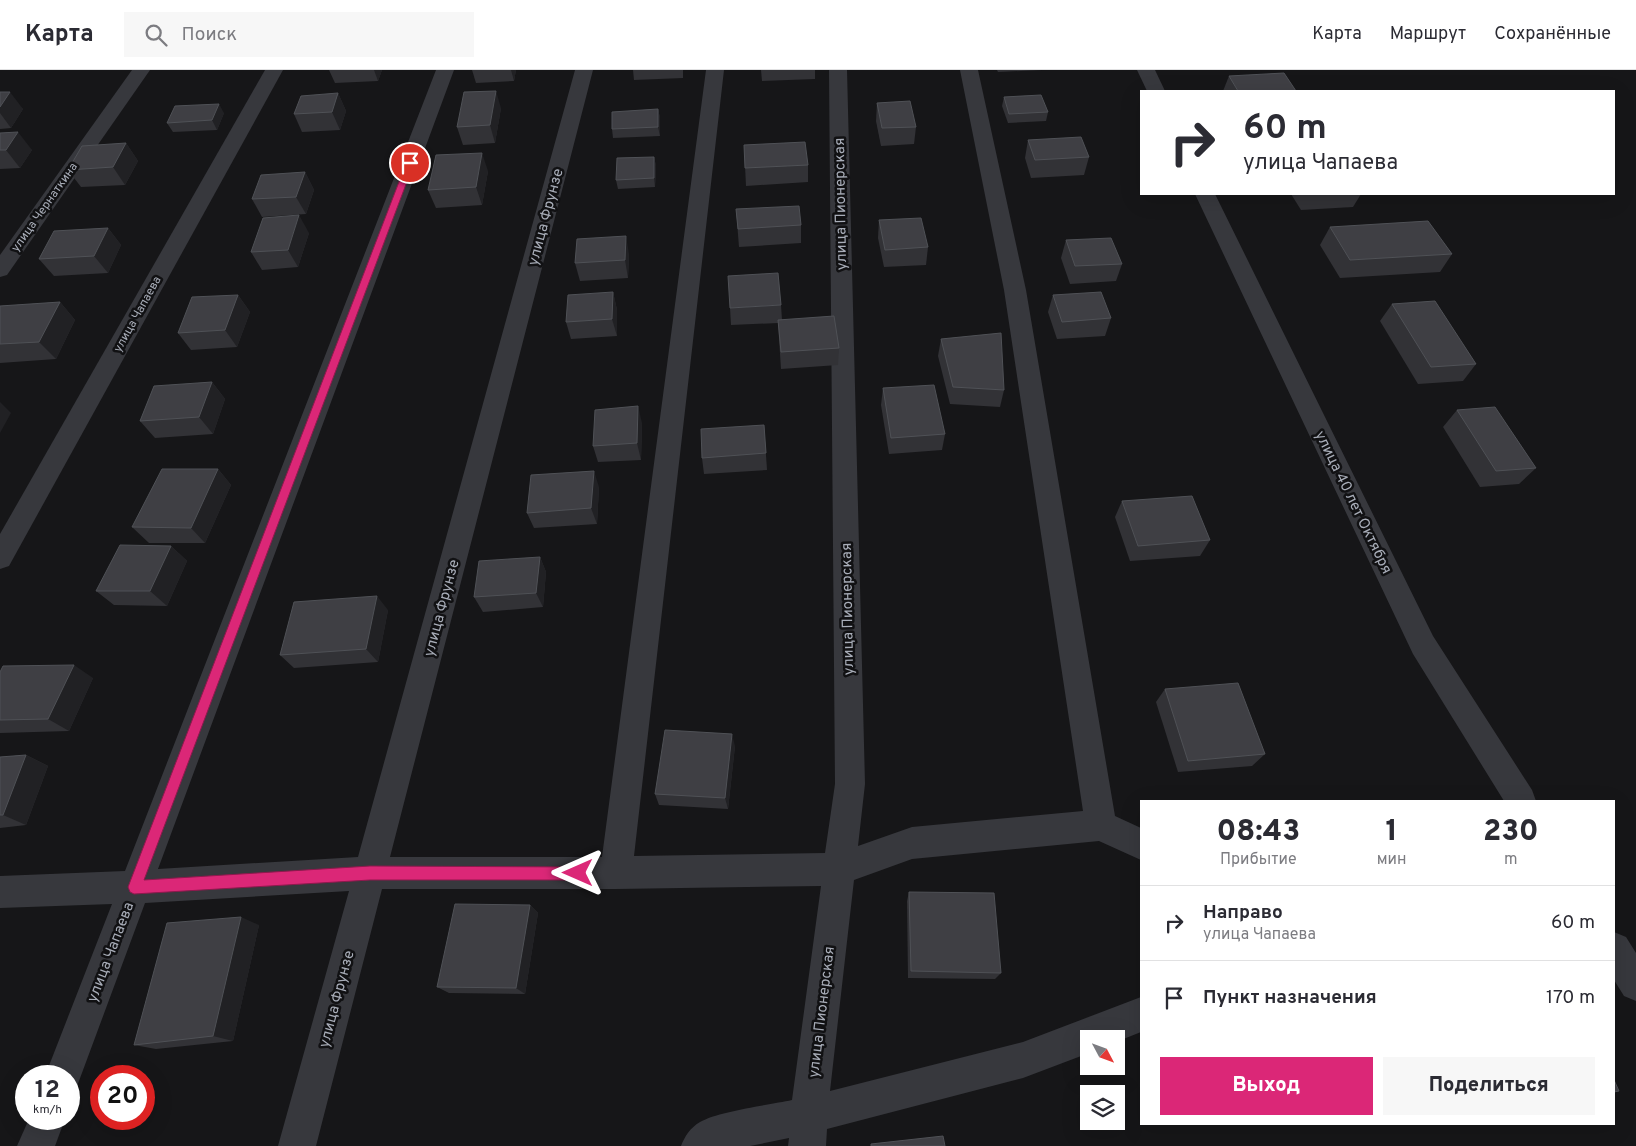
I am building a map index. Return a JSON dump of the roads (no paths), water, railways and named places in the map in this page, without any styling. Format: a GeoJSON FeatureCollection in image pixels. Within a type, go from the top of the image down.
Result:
{"type":"FeatureCollection","features":[{"type":"Feature","properties":{"kind":"street","name":"улица Чернаткина"},"geometry":{"type":"LineString","coordinates":[[0,270],[140,70]]}},
{"type":"Feature","properties":{"kind":"street","name":"улица Чапаева"},"geometry":{"type":"LineString","coordinates":[[0,558],[274,70]]}},
{"type":"Feature","properties":{"kind":"street","name":"улица Чапаева"},"geometry":{"type":"LineString","coordinates":[[67,1065],[445,70]]}},
{"type":"Feature","properties":{"kind":"street","name":"улица Фрунзе"},"geometry":{"type":"LineString","coordinates":[[297,1146],[584,70]]}},
{"type":"Feature","properties":{"kind":"street"},"geometry":{"type":"LineString","coordinates":[[616,873],[715,70]]}},
{"type":"Feature","properties":{"kind":"street","name":"улица Пионерская"},"geometry":{"type":"LineString","coordinates":[[808,1131],[850,784],[838,70]]}},
{"type":"Feature","properties":{"kind":"street"},"geometry":{"type":"LineString","coordinates":[[970,70],[1015,290],[1101,825]]}},
{"type":"Feature","properties":{"kind":"street"},"geometry":{"type":"LineString","coordinates":[[1146,70],[1156,90]]}},
{"type":"Feature","properties":{"kind":"street","name":"улица 40 лет Октября"},"geometry":{"type":"LineString","coordinates":[[1206,195],[1423,645],[1520,800]]}},
{"type":"Feature","properties":{"kind":"street"},"geometry":{"type":"LineString","coordinates":[[0,892],[134,887],[370,873],[616,873],[839,869],[912,843],[1101,825],[1140,844]]}},
{"type":"Feature","properties":{"kind":"street"},"geometry":{"type":"LineString","coordinates":[[1615,951],[1636,984]]}},
{"type":"Feature","properties":{"kind":"street"},"geometry":{"type":"LineString","coordinates":[[700,1146],[713,1135],[808,1131],[1023,1060],[1140,1015]]}},
{"type":"Feature","properties":{"kind":"street"},"geometry":{"type":"LineString","coordinates":[[36,1146],[43,1130]]}}]}
